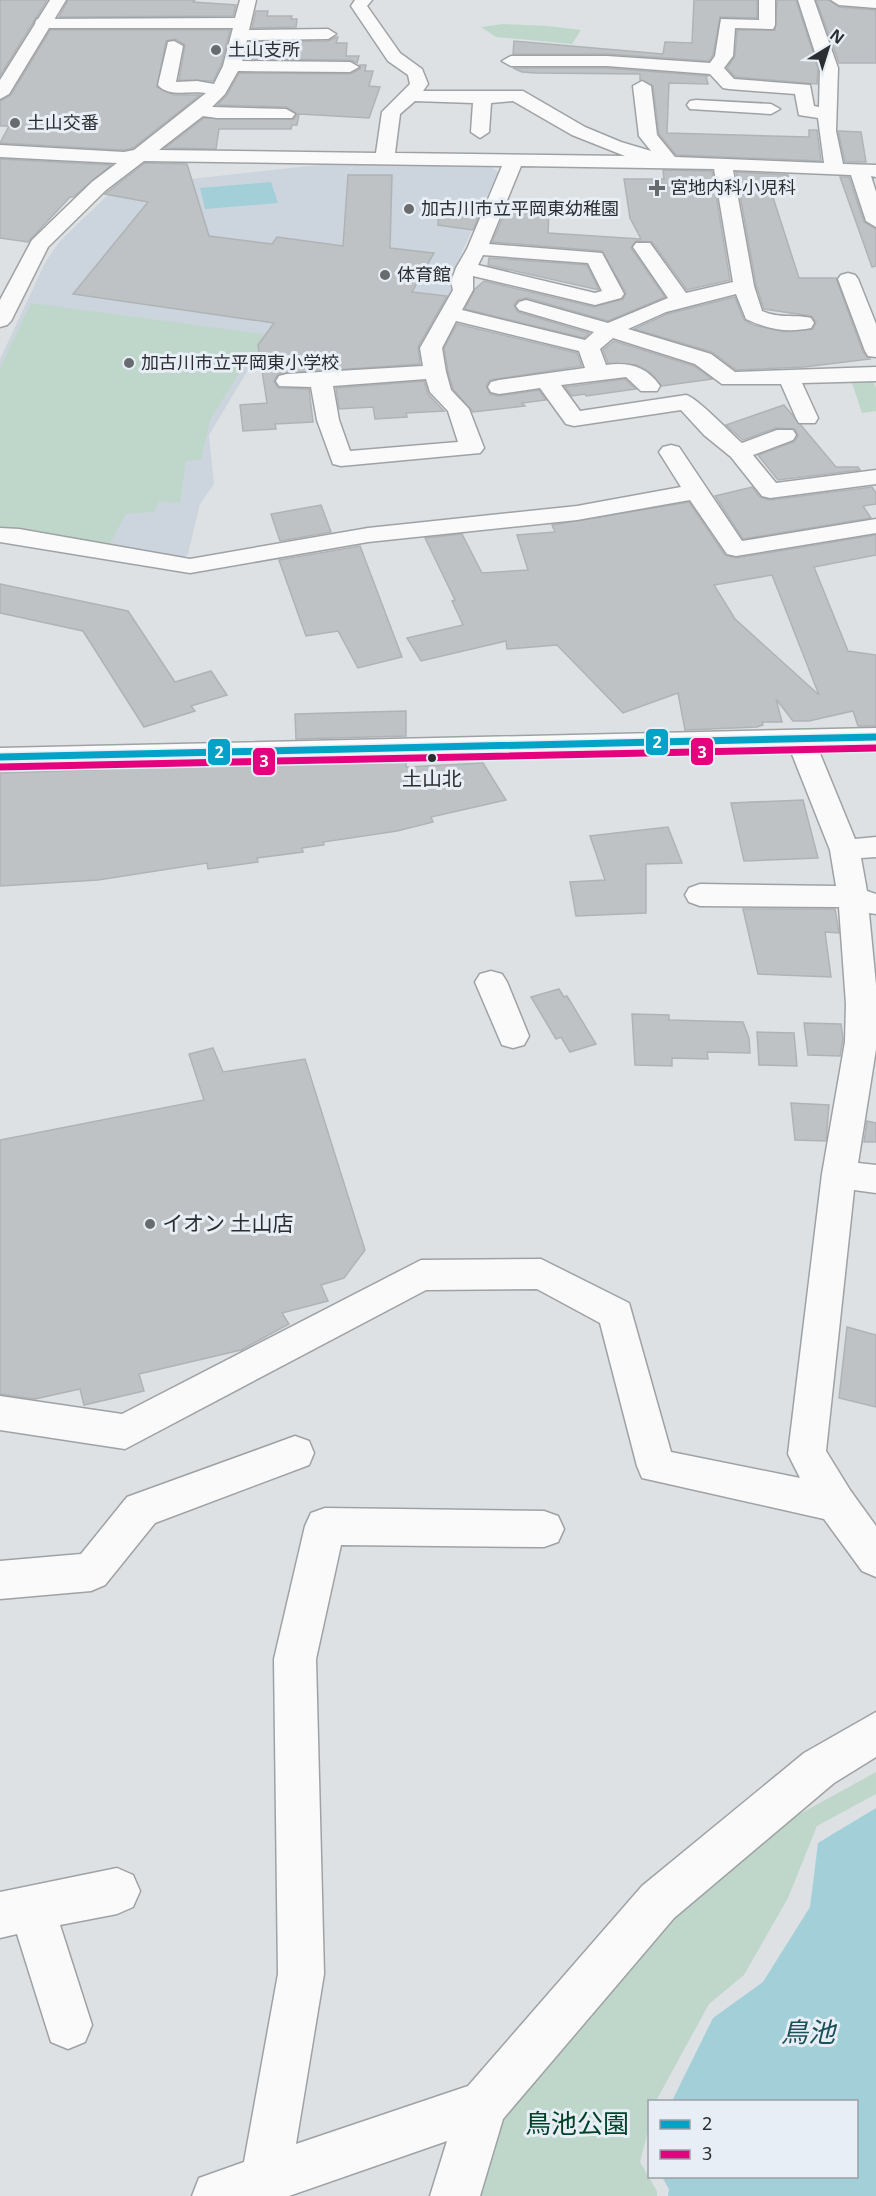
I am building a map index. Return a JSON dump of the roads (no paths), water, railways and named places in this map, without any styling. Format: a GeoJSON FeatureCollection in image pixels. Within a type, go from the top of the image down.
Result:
{"type":"FeatureCollection","features":[{"type":"Feature","properties":{"kind":"main road"},"geometry":{"type":"LineString","coordinates":[[0,94],[5,78],[57,0]]}},
{"type":"Feature","properties":{"kind":"main road"},"geometry":{"type":"LineString","coordinates":[[0,321],[39,244],[71,211],[138,155],[199,110],[219,90],[232,66],[248,0]]}},
{"type":"Feature","properties":{"kind":"main road"},"geometry":{"type":"LineString","coordinates":[[364,0],[359,6],[394,57],[416,73],[419,84],[411,96],[391,112],[385,158]]}},
{"type":"Feature","properties":{"kind":"main road"},"geometry":{"type":"LineString","coordinates":[[715,69],[724,56],[727,20],[771,30],[767,0]]}},
{"type":"Feature","properties":{"kind":"main road"},"geometry":{"type":"LineString","coordinates":[[806,0],[829,68],[827,113],[834,168]]}},
{"type":"Feature","properties":{"kind":"main road"},"geometry":{"type":"LineString","coordinates":[[839,0],[876,3]]}},
{"type":"Feature","properties":{"kind":"main road"},"geometry":{"type":"LineString","coordinates":[[43,23],[141,23],[328,34]]}},
{"type":"Feature","properties":{"kind":"main road"},"geometry":{"type":"LineString","coordinates":[[139,41],[141,23]]}},
{"type":"Feature","properties":{"kind":"main road"},"geometry":{"type":"LineString","coordinates":[[174,46],[161,69],[167,85],[177,88],[197,86],[219,90]]}},
{"type":"Feature","properties":{"kind":"main road"},"geometry":{"type":"LineString","coordinates":[[511,61],[539,57],[715,69],[729,84],[804,89],[805,111]]}},
{"type":"Feature","properties":{"kind":"main road"},"geometry":{"type":"LineString","coordinates":[[232,66],[311,71],[350,67]]}},
{"type":"Feature","properties":{"kind":"main road"},"geometry":{"type":"LineString","coordinates":[[642,86],[654,116],[648,136],[671,164]]}},
{"type":"Feature","properties":{"kind":"main road"},"geometry":{"type":"LineString","coordinates":[[411,96],[483,98],[517,95],[539,112],[616,146],[671,164]]}},
{"type":"Feature","properties":{"kind":"main road"},"geometry":{"type":"LineString","coordinates":[[480,132],[483,98]]}},
{"type":"Feature","properties":{"kind":"main road"},"geometry":{"type":"LineString","coordinates":[[696,105],[827,113]]}},
{"type":"Feature","properties":{"kind":"main road"},"geometry":{"type":"LineString","coordinates":[[199,110],[263,118],[286,114]]}},
{"type":"Feature","properties":{"kind":"main road"},"geometry":{"type":"LineString","coordinates":[[700,143],[716,164],[744,286],[753,315],[774,324],[803,323]]}},
{"type":"Feature","properties":{"kind":"main road"},"geometry":{"type":"LineString","coordinates":[[793,143],[797,166]]}},
{"type":"Feature","properties":{"kind":"main road"},"geometry":{"type":"LineString","coordinates":[[0,151],[124,158],[138,155],[385,158],[834,168],[867,171],[876,220]]}},
{"type":"Feature","properties":{"kind":"main road"},"geometry":{"type":"LineString","coordinates":[[321,380],[328,420],[341,459],[472,448],[458,409],[441,392],[431,348],[463,290],[461,282],[466,268],[477,249],[514,160]]}},
{"type":"Feature","properties":{"kind":"main road"},"geometry":{"type":"LineString","coordinates":[[643,247],[680,300]]}},
{"type":"Feature","properties":{"kind":"main road"},"geometry":{"type":"LineString","coordinates":[[466,268],[595,299],[614,294],[595,256],[477,249]]}},
{"type":"Feature","properties":{"kind":"main road"},"geometry":{"type":"LineString","coordinates":[[589,347],[627,320],[680,300],[744,286]]}},
{"type":"Feature","properties":{"kind":"main road"},"geometry":{"type":"LineString","coordinates":[[876,294],[851,287],[872,326],[876,351]]}},
{"type":"Feature","properties":{"kind":"main road"},"geometry":{"type":"LineString","coordinates":[[463,290],[486,296]]}},
{"type":"Feature","properties":{"kind":"main road"},"geometry":{"type":"LineString","coordinates":[[508,301],[610,330],[680,343],[730,380],[876,374]]}},
{"type":"Feature","properties":{"kind":"main road"},"geometry":{"type":"LineString","coordinates":[[450,313],[589,347]]}},
{"type":"Feature","properties":{"kind":"main road"},"geometry":{"type":"LineString","coordinates":[[589,347],[597,373]]}},
{"type":"Feature","properties":{"kind":"main road"},"geometry":{"type":"LineString","coordinates":[[499,387],[619,369],[644,376],[649,386]]}},
{"type":"Feature","properties":{"kind":"main road"},"geometry":{"type":"LineString","coordinates":[[287,381],[435,372]]}},
{"type":"Feature","properties":{"kind":"main road"},"geometry":{"type":"LineString","coordinates":[[789,378],[807,418]]}},
{"type":"Feature","properties":{"kind":"main road"},"geometry":{"type":"LineString","coordinates":[[546,380],[574,419],[686,402],[712,430],[739,452],[770,491],[876,477]]}},
{"type":"Feature","properties":{"kind":"main road"},"geometry":{"type":"LineString","coordinates":[[739,452],[785,435]]}},
{"type":"Feature","properties":{"kind":"main road"},"geometry":{"type":"LineString","coordinates":[[671,452],[736,549],[876,526]]}},
{"type":"Feature","properties":{"kind":"main road"},"geometry":{"type":"LineString","coordinates":[[0,535],[19,536],[190,566],[368,535],[577,513],[696,492]]}},
{"type":"Feature","properties":{"kind":"main road"},"geometry":{"type":"LineString","coordinates":[[0,757],[876,737]]}},
{"type":"Feature","properties":{"kind":"main road"},"geometry":{"type":"LineString","coordinates":[[800,739],[861,849],[865,901],[862,1004],[869,1043],[839,1174],[807,1454],[836,1503],[876,1558]]}},
{"type":"Feature","properties":{"kind":"main road"},"geometry":{"type":"LineString","coordinates":[[700,895],[865,901]]}},
{"type":"Feature","properties":{"kind":"main road"},"geometry":{"type":"LineString","coordinates":[[491,982],[513,1035]]}},
{"type":"Feature","properties":{"kind":"main road"},"geometry":{"type":"LineString","coordinates":[[839,1174],[876,1179]]}},
{"type":"Feature","properties":{"kind":"main road"},"geometry":{"type":"LineString","coordinates":[[0,1413],[125,1432],[421,1275],[541,1274],[616,1314],[656,1466],[836,1503]]}},
{"type":"Feature","properties":{"kind":"main road"},"geometry":{"type":"LineString","coordinates":[[0,1580],[91,1572],[141,1510],[295,1453]]}},
{"type":"Feature","properties":{"kind":"main road"},"geometry":{"type":"LineString","coordinates":[[266,2178],[301,1974],[295,1659],[326,1526],[544,1529]]}},
{"type":"Feature","properties":{"kind":"main road"},"geometry":{"type":"LineString","coordinates":[[454,2196],[483,2105],[658,1902],[819,1768],[876,1733]]}},
{"type":"Feature","properties":{"kind":"main road"},"geometry":{"type":"LineString","coordinates":[[68,2025],[16,1912],[117,1891]]}},
{"type":"Feature","properties":{"kind":"main road"},"geometry":{"type":"LineString","coordinates":[[217,2196],[483,2105]]}},
{"type":"Feature","properties":{"kind":"water"},"geometry":{"type":"Polygon","coordinates":[[[271,182],[278,203],[205,209],[200,188],[271,182]]]}},
{"type":"Feature","properties":{"kind":"water","name":"鳥池"},"geometry":{"type":"Polygon","coordinates":[[[876,1808],[876,2196],[668,2196],[669,2189],[663,2178],[858,2178],[858,2100],[672,2100],[713,2018],[763,1982],[810,1907],[818,1843],[876,1808]]]}},
{"type":"Feature","properties":{"kind":"place","name":"土山支所"},"geometry":{"type":"Point","coordinates":[216,50]}},
{"type":"Feature","properties":{"kind":"place","name":"土山交番"},"geometry":{"type":"Point","coordinates":[15,123]}},
{"type":"Feature","properties":{"kind":"place","name":"宮地内科小児科"},"geometry":{"type":"Point","coordinates":[657,188]}},
{"type":"Feature","properties":{"kind":"place","name":"加古川市立平岡東幼稚園"},"geometry":{"type":"Point","coordinates":[409,209]}},
{"type":"Feature","properties":{"kind":"place","name":"体育館"},"geometry":{"type":"Point","coordinates":[385,275]}},
{"type":"Feature","properties":{"kind":"place","name":"加古川市立平岡東小学校"},"geometry":{"type":"Point","coordinates":[129,363]}},
{"type":"Feature","properties":{"kind":"place","name":"土山北"},"geometry":{"type":"Point","coordinates":[432,758]}},
{"type":"Feature","properties":{"kind":"place","name":"イオン 土山店"},"geometry":{"type":"Point","coordinates":[150,1224]}},
{"type":"Feature","properties":{"kind":"park label","name":"鳥池公園"},"geometry":{"type":"Point","coordinates":[577,2124]}}]}
